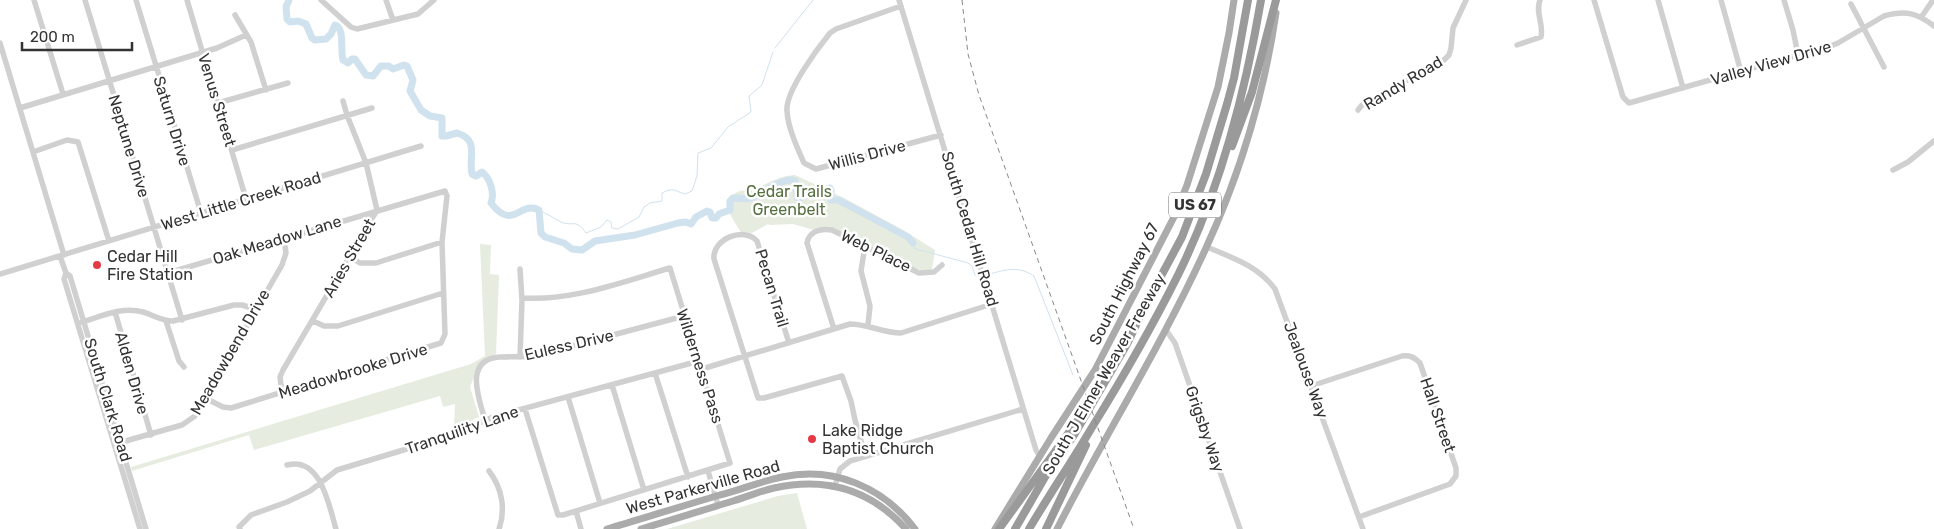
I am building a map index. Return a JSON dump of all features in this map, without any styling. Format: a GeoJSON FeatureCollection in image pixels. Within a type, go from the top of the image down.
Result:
{"type":"FeatureCollection","features":[{"type":"Feature","properties":{"kind":"highway","name":"South J Elmer Weaver Freeway"},"geometry":{"type":"LineString","coordinates":[[1015,529],[1045,477],[1074,435],[1098,394],[1171,261],[1192,212],[1228,104],[1248,0]]}},
{"type":"Feature","properties":{"kind":"highway","name":"South J Elmer Weaver Freeway"},"geometry":{"type":"LineString","coordinates":[[1029,529],[1050,492],[1090,431],[1178,275],[1197,232],[1224,160],[1245,80],[1261,0]]}},
{"type":"Feature","properties":{"kind":"highway"},"geometry":{"type":"LineString","coordinates":[[1224,160],[1228,156],[1248,103],[1276,0]]}},
{"type":"Feature","properties":{"kind":"highway"},"geometry":{"type":"LineString","coordinates":[[997,529],[1056,447],[1098,394]]}},
{"type":"Feature","properties":{"kind":"highway"},"geometry":{"type":"LineString","coordinates":[[1046,529],[1088,440],[1090,431]]}},
{"type":"Feature","properties":{"kind":"main road","name":"South Highway 67"},"geometry":{"type":"LineString","coordinates":[[997,529],[1095,370],[1175,215],[1187,185],[1218,87],[1230,34],[1234,0]]}},
{"type":"Feature","properties":{"kind":"main road"},"geometry":{"type":"LineString","coordinates":[[1056,529],[1166,330],[1207,247],[1229,194],[1247,140],[1271,45],[1276,0]]}},
{"type":"Feature","properties":{"kind":"main road","name":"West Parkerville Road"},"geometry":{"type":"LineString","coordinates":[[607,529],[770,480],[807,474],[837,477],[857,482],[878,493],[901,512],[915,529]]}},
{"type":"Feature","properties":{"kind":"main road"},"geometry":{"type":"LineString","coordinates":[[770,480],[772,488]]}},
{"type":"Feature","properties":{"kind":"main road","name":"West Parkerville Road"},"geometry":{"type":"LineString","coordinates":[[641,529],[772,488],[810,483],[835,486],[858,494],[878,504],[906,529]]}},
{"type":"Feature","properties":{"kind":"main road"},"geometry":{"type":"LineString","coordinates":[[615,529],[634,521]]}},
{"type":"Feature","properties":{"kind":"street"},"geometry":{"type":"LineString","coordinates":[[34,0],[63,94]]}},
{"type":"Feature","properties":{"kind":"street","name":"Neptune Drive"},"geometry":{"type":"LineString","coordinates":[[85,0],[182,320]]}},
{"type":"Feature","properties":{"kind":"street","name":"Saturn Drive"},"geometry":{"type":"LineString","coordinates":[[136,0],[201,213]]}},
{"type":"Feature","properties":{"kind":"street","name":"Venus Street"},"geometry":{"type":"LineString","coordinates":[[187,0],[246,199]]}},
{"type":"Feature","properties":{"kind":"street"},"geometry":{"type":"LineString","coordinates":[[320,0],[351,27],[356,29],[418,14],[434,0]]}},
{"type":"Feature","properties":{"kind":"street"},"geometry":{"type":"LineString","coordinates":[[386,0],[393,20]]}},
{"type":"Feature","properties":{"kind":"street","name":"Randy Road"},"geometry":{"type":"LineString","coordinates":[[1358,110],[1423,70],[1443,61],[1449,55],[1453,28],[1466,0]]}},
{"type":"Feature","properties":{"kind":"street"},"geometry":{"type":"LineString","coordinates":[[1517,45],[1541,37],[1543,30],[1538,6],[1540,0]]}},
{"type":"Feature","properties":{"kind":"street","name":"Valley View Drive"},"geometry":{"type":"LineString","coordinates":[[1594,0],[1623,97],[1629,103],[1826,48],[1864,29],[1884,16],[1904,12],[1922,16]]}},
{"type":"Feature","properties":{"kind":"street"},"geometry":{"type":"LineString","coordinates":[[1658,0],[1683,88]]}},
{"type":"Feature","properties":{"kind":"street"},"geometry":{"type":"LineString","coordinates":[[1721,0],[1741,72]]}},
{"type":"Feature","properties":{"kind":"street"},"geometry":{"type":"LineString","coordinates":[[1784,0],[1798,55]]}},
{"type":"Feature","properties":{"kind":"street"},"geometry":{"type":"LineString","coordinates":[[1933,0],[1922,16],[1934,26]]}},
{"type":"Feature","properties":{"kind":"street","name":"South Cedar Hill Road"},"geometry":{"type":"LineString","coordinates":[[900,3],[1023,409],[1040,457]]}},
{"type":"Feature","properties":{"kind":"street","name":"Willis Drive"},"geometry":{"type":"LineString","coordinates":[[900,3],[836,29],[826,38],[792,90],[787,101],[790,124],[804,163],[816,169],[941,135]]}},
{"type":"Feature","properties":{"kind":"street"},"geometry":{"type":"LineString","coordinates":[[1851,4],[1884,68]]}},
{"type":"Feature","properties":{"kind":"street"},"geometry":{"type":"LineString","coordinates":[[235,15],[251,42],[266,90]]}},
{"type":"Feature","properties":{"kind":"street"},"geometry":{"type":"LineString","coordinates":[[20,108],[230,43],[246,35]]}},
{"type":"Feature","properties":{"kind":"street","name":"South Clark Road"},"geometry":{"type":"LineString","coordinates":[[0,43],[62,255],[66,273],[64,279],[81,322],[128,477],[146,529]]}},
{"type":"Feature","properties":{"kind":"street"},"geometry":{"type":"LineString","coordinates":[[218,103],[288,82]]}},
{"type":"Feature","properties":{"kind":"street","name":"Aries Street"},"geometry":{"type":"LineString","coordinates":[[282,393],[280,377],[283,370],[377,210],[366,163],[343,101]]}},
{"type":"Feature","properties":{"kind":"street"},"geometry":{"type":"LineString","coordinates":[[232,150],[372,108]]}},
{"type":"Feature","properties":{"kind":"street"},"geometry":{"type":"LineString","coordinates":[[33,152],[67,140],[78,142],[109,241]]}},
{"type":"Feature","properties":{"kind":"street"},"geometry":{"type":"LineString","coordinates":[[1893,170],[1908,162],[1934,141]]}},
{"type":"Feature","properties":{"kind":"street","name":"West Little Creek Road"},"geometry":{"type":"LineString","coordinates":[[0,274],[421,146]]}},
{"type":"Feature","properties":{"kind":"street","name":"Oak Meadow Lane"},"geometry":{"type":"LineString","coordinates":[[168,273],[445,191]]}},
{"type":"Feature","properties":{"kind":"street","name":"Meadowbrooke Drive"},"geometry":{"type":"LineString","coordinates":[[205,398],[223,407],[231,408],[441,343],[444,334],[442,242],[448,202],[445,191]]}},
{"type":"Feature","properties":{"kind":"street","name":"Web Place"},"geometry":{"type":"LineString","coordinates":[[834,329],[807,243],[808,237],[812,233],[827,230],[865,246],[919,273],[934,272],[942,264]]}},
{"type":"Feature","properties":{"kind":"street","name":"Pecan Trail"},"geometry":{"type":"LineString","coordinates":[[744,356],[714,259],[716,246],[726,238],[744,234],[752,236],[759,246],[789,343]]}},
{"type":"Feature","properties":{"kind":"street","name":"Meadowbend Drive"},"geometry":{"type":"LineString","coordinates":[[118,444],[182,426],[195,416],[286,257],[284,239]]}},
{"type":"Feature","properties":{"kind":"street"},"geometry":{"type":"LineString","coordinates":[[350,257],[360,262],[376,262],[442,242]]}},
{"type":"Feature","properties":{"kind":"street"},"geometry":{"type":"LineString","coordinates":[[865,246],[861,271],[870,306],[868,326]]}},
{"type":"Feature","properties":{"kind":"street","name":"Jealouse Way"},"geometry":{"type":"LineString","coordinates":[[1207,247],[1254,268],[1270,283],[1279,297],[1363,529]]}},
{"type":"Feature","properties":{"kind":"street","name":"Wilderness Pass"},"geometry":{"type":"LineString","coordinates":[[522,298],[544,299],[581,294],[670,268],[730,463],[708,471]]}},
{"type":"Feature","properties":{"kind":"street"},"geometry":{"type":"LineString","coordinates":[[520,270],[522,298],[520,357]]}},
{"type":"Feature","properties":{"kind":"street"},"geometry":{"type":"LineString","coordinates":[[313,321],[324,326],[338,326],[443,293]]}},
{"type":"Feature","properties":{"kind":"street"},"geometry":{"type":"LineString","coordinates":[[702,369],[850,324],[868,326],[890,333],[901,333],[992,304]]}},
{"type":"Feature","properties":{"kind":"street"},"geometry":{"type":"LineString","coordinates":[[81,322],[128,309],[166,321],[182,320],[234,305],[255,309]]}},
{"type":"Feature","properties":{"kind":"street","name":"Alden Drive"},"geometry":{"type":"LineString","coordinates":[[115,312],[150,435]]}},
{"type":"Feature","properties":{"kind":"street","name":"Euless Drive"},"geometry":{"type":"LineString","coordinates":[[485,420],[475,382],[479,369],[492,358],[538,356],[684,316]]}},
{"type":"Feature","properties":{"kind":"street"},"geometry":{"type":"LineString","coordinates":[[166,321],[179,361],[184,367]]}},
{"type":"Feature","properties":{"kind":"street","name":"Grigsby Way"},"geometry":{"type":"LineString","coordinates":[[1166,330],[1175,343],[1240,529]]}},
{"type":"Feature","properties":{"kind":"street"},"geometry":{"type":"LineString","coordinates":[[744,356],[758,398],[764,398],[842,376],[851,400],[854,420],[865,456]]}},
{"type":"Feature","properties":{"kind":"street","name":"Hall Street"},"geometry":{"type":"LineString","coordinates":[[1311,386],[1402,356],[1415,358],[1420,363],[1456,468],[1456,476],[1450,484],[1359,517]]}},
{"type":"Feature","properties":{"kind":"street","name":"Tranquility Lane"},"geometry":{"type":"LineString","coordinates":[[240,528],[251,515],[287,502],[310,491],[337,470],[450,436],[485,420],[699,361]]}},
{"type":"Feature","properties":{"kind":"street"},"geometry":{"type":"LineString","coordinates":[[656,373],[688,477]]}},
{"type":"Feature","properties":{"kind":"street"},"geometry":{"type":"LineString","coordinates":[[612,385],[644,490]]}},
{"type":"Feature","properties":{"kind":"street"},"geometry":{"type":"LineString","coordinates":[[568,397],[600,504]]}},
{"type":"Feature","properties":{"kind":"street"},"geometry":{"type":"LineString","coordinates":[[525,409],[558,515],[708,471],[718,505]]}},
{"type":"Feature","properties":{"kind":"street"},"geometry":{"type":"LineString","coordinates":[[835,486],[838,472],[844,464],[1023,409]]}},
{"type":"Feature","properties":{"kind":"street"},"geometry":{"type":"LineString","coordinates":[[287,465],[295,463],[302,465],[314,474],[320,482],[336,529]]}},
{"type":"Feature","properties":{"kind":"street"},"geometry":{"type":"LineString","coordinates":[[489,471],[495,480],[502,502],[502,518],[499,529]]}},
{"type":"Feature","properties":{"kind":"street","name":"South Clark Road"},"geometry":{"type":"LineString","coordinates":[[128,477],[140,529]]}},
{"type":"Feature","properties":{"kind":"street"},"geometry":{"type":"LineString","coordinates":[[576,511],[581,529]]}},
{"type":"Feature","properties":{"kind":"green space","name":"Cedar Trails Greenbelt"},"geometry":{"type":"Polygon","coordinates":[[[795,175],[844,198],[935,250],[932,270],[916,269],[832,228],[814,230],[793,224],[768,224],[752,233],[741,232],[731,216],[728,204],[729,199],[740,191],[755,189],[779,178],[795,175]]]}},
{"type":"Feature","properties":{"kind":"green space"},"geometry":{"type":"Polygon","coordinates":[[[480,244],[491,245],[490,274],[499,275],[496,354],[477,369],[470,387],[479,417],[454,429],[455,404],[443,407],[440,396],[254,450],[249,435],[132,471],[131,467],[471,364],[485,356],[480,244]]]}},
{"type":"Feature","properties":{"kind":"green space"},"geometry":{"type":"Polygon","coordinates":[[[797,493],[807,529],[667,529],[778,496],[797,493]]]}},
{"type":"Feature","properties":{"kind":"waterway"},"geometry":{"type":"LineString","coordinates":[[289,0],[286,7],[287,19],[290,22],[298,21],[306,24],[312,38],[315,40],[326,39],[331,34],[335,25],[338,27],[341,34],[343,60],[348,63],[355,59],[366,75],[373,76],[381,66],[389,66],[393,69],[404,65],[407,66],[413,80],[410,91],[421,110],[430,116],[442,118],[442,136],[457,133],[468,140],[472,150],[472,174],[476,176],[482,172],[487,178],[492,190],[491,203],[505,215],[516,214],[532,208],[539,210],[541,233],[545,237],[564,243],[572,249],[582,250],[595,241],[635,235],[678,223],[686,222],[691,224],[696,217],[707,211],[710,212],[712,218],[716,218],[719,214],[730,210],[730,201],[733,198],[751,198],[774,185],[791,180],[795,181],[797,197],[799,199],[811,190],[820,190],[822,195],[825,189],[830,188],[831,200],[838,200],[844,203],[908,237],[913,243]]}},
{"type":"Feature","properties":{"kind":"waterway"},"geometry":{"type":"LineString","coordinates":[[775,48],[813,0]]}},
{"type":"Feature","properties":{"kind":"waterway"},"geometry":{"type":"LineString","coordinates":[[539,210],[561,222],[577,224],[586,233],[601,227],[607,220],[611,222],[612,228],[618,229],[639,217],[644,207],[650,203],[662,201],[662,193],[666,191],[674,190],[685,194],[692,191],[697,176],[698,153],[711,148],[728,127],[751,112],[749,96],[762,85],[773,52]]}},
{"type":"Feature","properties":{"kind":"waterway"},"geometry":{"type":"LineString","coordinates":[[913,243],[916,249],[968,263],[972,266],[975,275],[980,277]]}},
{"type":"Feature","properties":{"kind":"waterway"},"geometry":{"type":"LineString","coordinates":[[987,275],[1005,270],[1022,270],[1034,276],[1073,375]]}},
{"type":"Feature","properties":{"kind":"railway"},"geometry":{"type":"LineString","coordinates":[[962,0],[968,54],[979,95],[1134,529]]}},
{"type":"Feature","properties":{"kind":"place","name":"Cedar Hill Fire Station"},"geometry":{"type":"Point","coordinates":[97,265]}},
{"type":"Feature","properties":{"kind":"place","name":"Lake Ridge Baptist Church"},"geometry":{"type":"Point","coordinates":[812,439]}}]}
